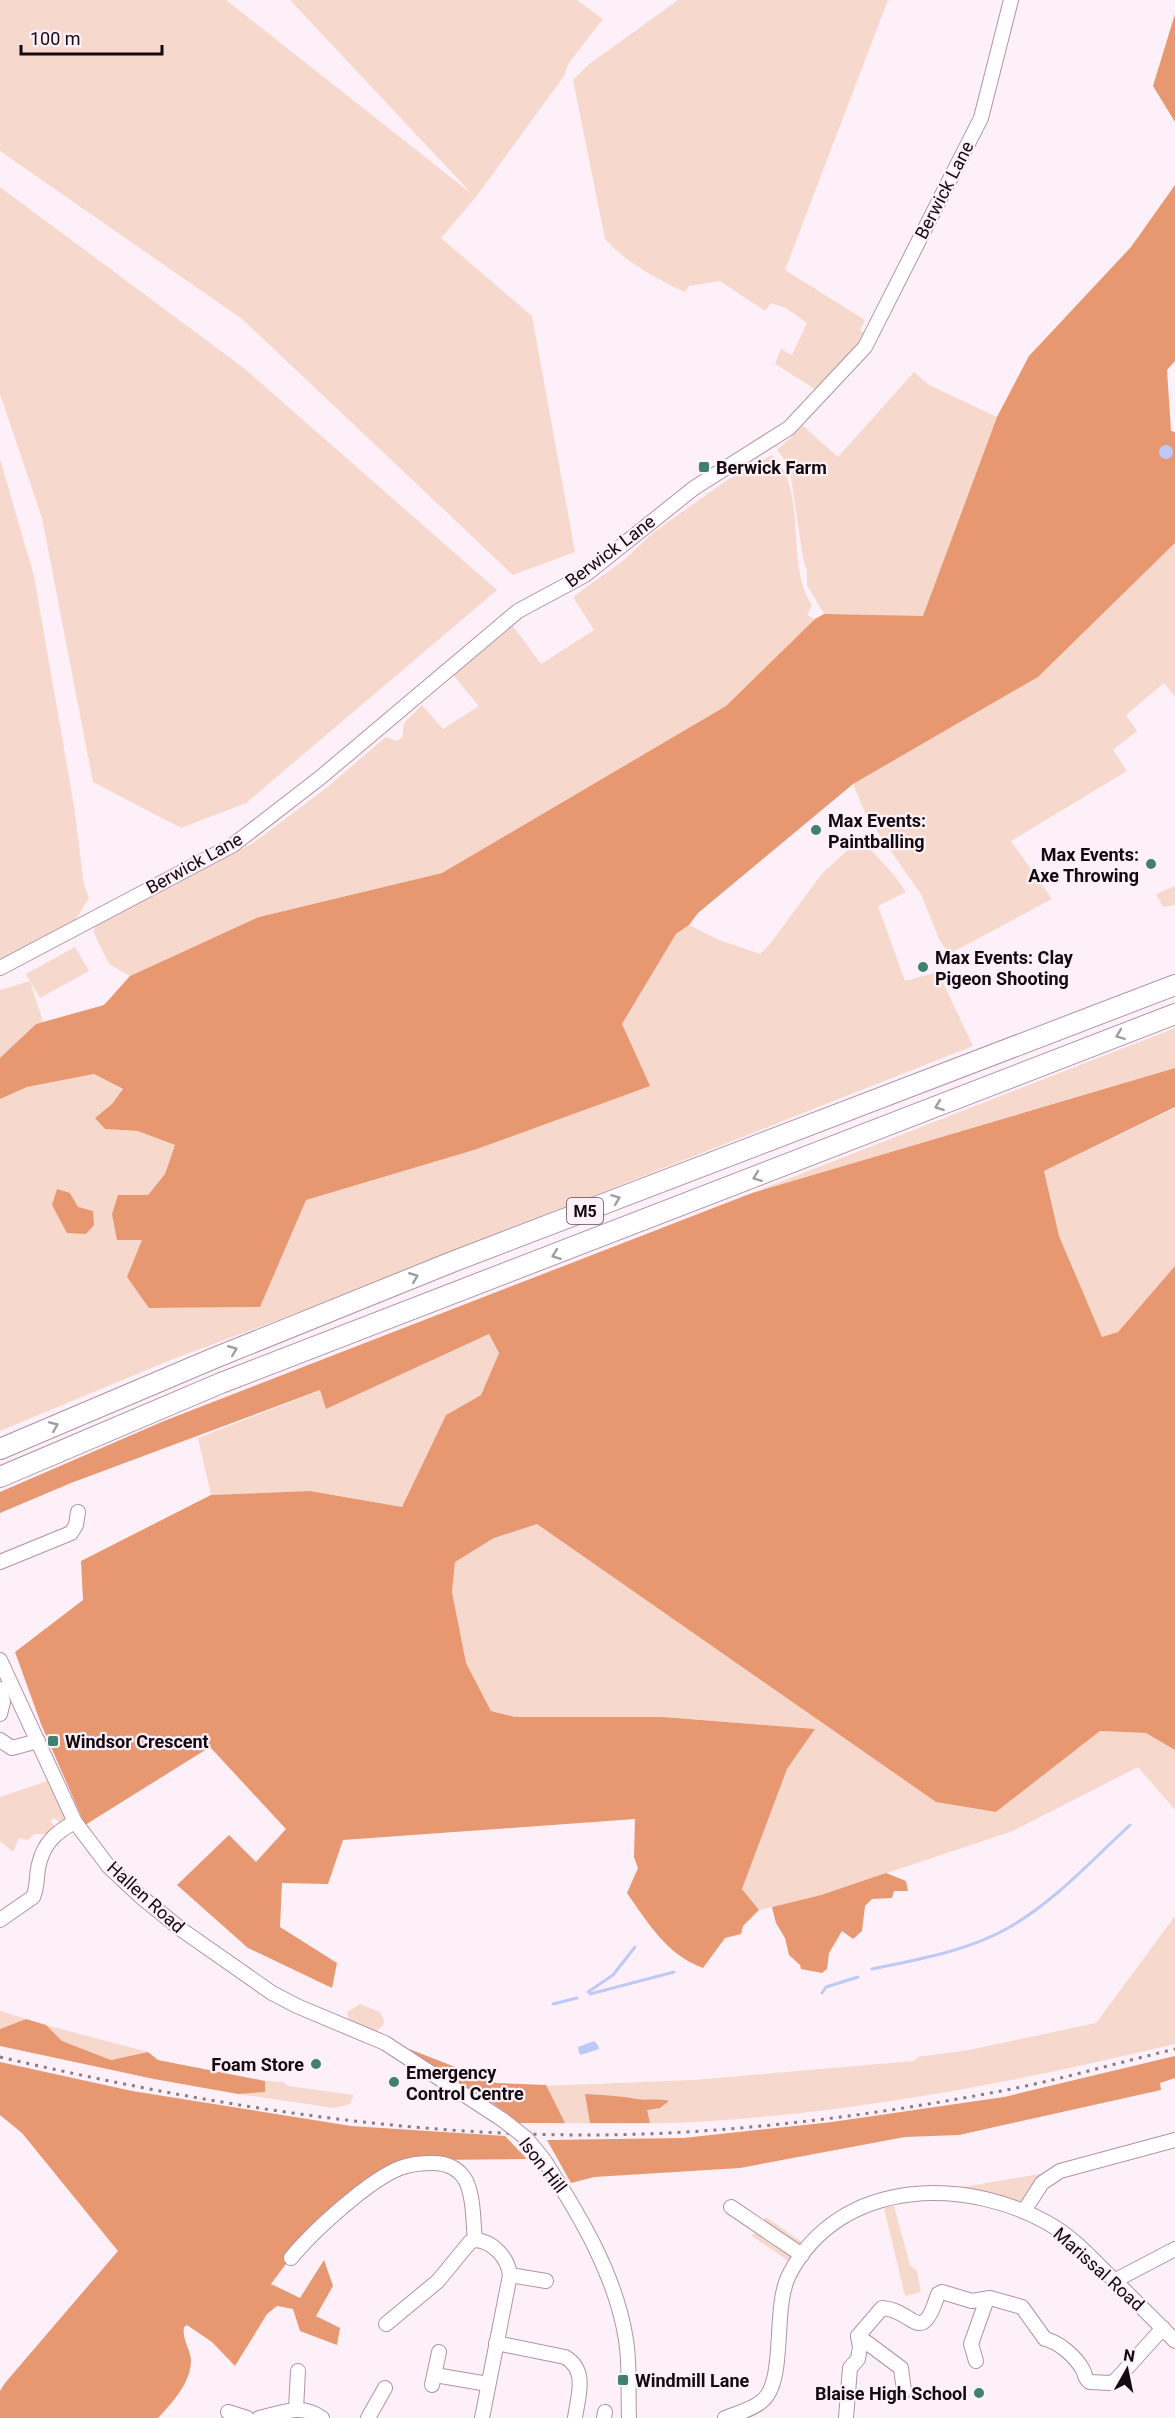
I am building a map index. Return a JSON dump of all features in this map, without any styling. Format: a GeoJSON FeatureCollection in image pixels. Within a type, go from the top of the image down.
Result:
{"type":"FeatureCollection","features":[{"type":"Feature","properties":{"kind":"highway","name":"M5"},"geometry":{"type":"LineString","coordinates":[[0,1449],[212,1359],[452,1262],[1175,985]]}},
{"type":"Feature","properties":{"kind":"highway","name":"M5"},"geometry":{"type":"LineString","coordinates":[[0,1477],[221,1383],[1175,1014]]}},
{"type":"Feature","properties":{"kind":"street","name":"Berwick Lane"},"geometry":{"type":"LineString","coordinates":[[0,968],[233,845],[321,777],[518,611],[585,575],[694,488],[789,428],[865,347],[981,118],[1011,0]]}},
{"type":"Feature","properties":{"kind":"street"},"geometry":{"type":"LineString","coordinates":[[0,1562],[71,1533],[76,1526],[78,1512]]}},
{"type":"Feature","properties":{"kind":"street","name":"Hallen Road"},"geometry":{"type":"LineString","coordinates":[[0,1660],[75,1822],[109,1867],[182,1930],[280,1997],[385,2043]]}},
{"type":"Feature","properties":{"kind":"street"},"geometry":{"type":"LineString","coordinates":[[0,1689],[3,1702],[0,1714]]}},
{"type":"Feature","properties":{"kind":"street"},"geometry":{"type":"LineString","coordinates":[[0,1740],[12,1748],[38,1741]]}},
{"type":"Feature","properties":{"kind":"street"},"geometry":{"type":"LineString","coordinates":[[0,1920],[33,1897],[39,1865],[49,1842],[53,1835],[75,1822]]}},
{"type":"Feature","properties":{"kind":"street","name":"Ison Hill"},"geometry":{"type":"LineString","coordinates":[[385,2043],[503,2120],[526,2138],[544,2160],[594,2242],[625,2332],[629,2418]]}},
{"type":"Feature","properties":{"kind":"street"},"geometry":{"type":"LineString","coordinates":[[1024,2211],[1042,2183],[1060,2171],[1175,2140]]}},
{"type":"Feature","properties":{"kind":"street"},"geometry":{"type":"LineString","coordinates":[[291,2258],[301,2245],[373,2184],[387,2174],[413,2164],[445,2164],[462,2175],[470,2193],[475,2240]]}},
{"type":"Feature","properties":{"kind":"street","name":"Marissal Road"},"geometry":{"type":"LineString","coordinates":[[725,2418],[754,2407],[772,2388],[784,2289],[802,2255],[821,2232],[846,2213],[893,2198],[934,2193],[963,2195],[990,2200],[1024,2211],[1057,2229],[1088,2254],[1175,2340]]}},
{"type":"Feature","properties":{"kind":"street"},"geometry":{"type":"LineString","coordinates":[[731,2207],[802,2255]]}},
{"type":"Feature","properties":{"kind":"street"},"geometry":{"type":"LineString","coordinates":[[386,2324],[438,2281],[470,2242],[475,2240],[496,2249],[504,2258],[510,2275],[482,2418]]}},
{"type":"Feature","properties":{"kind":"street"},"geometry":{"type":"LineString","coordinates":[[1114,2281],[1175,2248]]}},
{"type":"Feature","properties":{"kind":"street"},"geometry":{"type":"LineString","coordinates":[[510,2275],[546,2281]]}},
{"type":"Feature","properties":{"kind":"street"},"geometry":{"type":"LineString","coordinates":[[858,2336],[882,2308],[918,2323],[925,2322],[931,2316],[940,2292],[972,2301],[987,2299],[1022,2307],[1045,2339],[1056,2341],[1081,2368],[1084,2377],[1090,2382],[1111,2383],[1163,2328]]}},
{"type":"Feature","properties":{"kind":"street"},"geometry":{"type":"LineString","coordinates":[[976,2361],[971,2344],[987,2299]]}},
{"type":"Feature","properties":{"kind":"street"},"geometry":{"type":"LineString","coordinates":[[858,2336],[901,2368],[904,2391]]}},
{"type":"Feature","properties":{"kind":"street"},"geometry":{"type":"LineString","coordinates":[[846,2418],[850,2368],[858,2359],[860,2347],[858,2336]]}},
{"type":"Feature","properties":{"kind":"street"},"geometry":{"type":"LineString","coordinates":[[496,2343],[565,2356],[574,2363],[581,2379],[575,2418]]}},
{"type":"Feature","properties":{"kind":"street"},"geometry":{"type":"LineString","coordinates":[[439,2352],[434,2380],[488,2384]]}},
{"type":"Feature","properties":{"kind":"street"},"geometry":{"type":"LineString","coordinates":[[296,2409],[298,2371]]}},
{"type":"Feature","properties":{"kind":"street"},"geometry":{"type":"LineString","coordinates":[[368,2418],[385,2388]]}},
{"type":"Feature","properties":{"kind":"street"},"geometry":{"type":"LineString","coordinates":[[260,2418],[296,2409],[311,2412],[322,2418]]}},
{"type":"Feature","properties":{"kind":"street"},"geometry":{"type":"LineString","coordinates":[[228,2412],[247,2418]]}},
{"type":"Feature","properties":{"kind":"shaded area"},"geometry":{"type":"Polygon","coordinates":[[[0,0],[226,0],[472,194],[290,0],[577,0],[603,19],[568,64],[564,76],[476,197],[441,238],[532,316],[575,552],[513,575],[242,319],[0,151],[0,0]]]}},
{"type":"Feature","properties":{"kind":"shaded area"},"geometry":{"type":"Polygon","coordinates":[[[678,0],[888,0],[785,270],[865,320],[860,330],[866,334],[855,352],[820,392],[775,364],[781,349],[792,355],[807,323],[786,308],[771,303],[765,311],[720,281],[689,286],[685,292],[642,269],[605,239],[573,80],[588,65],[678,0]]]}},
{"type":"Feature","properties":{"kind":"shaded area"},"geometry":{"type":"Polygon","coordinates":[[[1175,14],[1175,122],[1153,86],[1175,14]]]}},
{"type":"Feature","properties":{"kind":"shaded area"},"geometry":{"type":"Polygon","coordinates":[[[1175,185],[1175,361],[1167,370],[1171,431],[1175,432],[1175,543],[1038,677],[853,784],[676,934],[622,1024],[650,1086],[474,1150],[306,1200],[260,1307],[149,1308],[127,1277],[142,1240],[117,1240],[112,1214],[118,1195],[148,1195],[165,1174],[175,1145],[138,1131],[105,1129],[95,1118],[112,1104],[123,1089],[94,1074],[27,1087],[0,1099],[0,1058],[36,1024],[104,1005],[130,976],[259,917],[442,873],[726,706],[815,619],[824,614],[923,616],[997,417],[1029,356],[1131,247],[1175,185]]]}},
{"type":"Feature","properties":{"kind":"shaded area"},"geometry":{"type":"Polygon","coordinates":[[[0,187],[245,369],[497,590],[246,803],[181,828],[93,782],[42,518],[0,394],[0,187]]]}},
{"type":"Feature","properties":{"kind":"shaded area"},"geometry":{"type":"Polygon","coordinates":[[[914,372],[929,385],[997,417],[923,617],[824,614],[807,585],[807,571],[789,465],[777,450],[803,426],[838,457],[914,372]]]}},
{"type":"Feature","properties":{"kind":"shaded area"},"geometry":{"type":"Polygon","coordinates":[[[772,455],[783,470],[790,487],[799,569],[812,605],[807,615],[815,619],[726,706],[442,873],[259,917],[130,976],[109,964],[93,931],[96,925],[253,843],[325,789],[386,737],[396,741],[402,738],[404,723],[422,705],[443,729],[479,706],[453,675],[513,626],[541,664],[594,630],[573,597],[624,560],[654,532],[727,480],[772,455]]]}},
{"type":"Feature","properties":{"kind":"shaded area"},"geometry":{"type":"Polygon","coordinates":[[[0,459],[34,576],[74,806],[84,885],[89,898],[74,922],[0,963],[0,459]]]}},
{"type":"Feature","properties":{"kind":"shaded area"},"geometry":{"type":"Polygon","coordinates":[[[1175,543],[1175,697],[1164,683],[1126,715],[1137,731],[1113,750],[1127,771],[1011,841],[1052,899],[949,954],[939,939],[921,894],[867,817],[853,784],[1038,677],[1175,543]]]}},
{"type":"Feature","properties":{"kind":"shaded area"},"geometry":{"type":"Polygon","coordinates":[[[860,838],[894,875],[906,892],[878,906],[905,981],[938,972],[973,1046],[273,1322],[173,1359],[0,1431],[0,1099],[27,1087],[94,1074],[123,1090],[96,1118],[105,1129],[138,1131],[175,1145],[165,1174],[148,1195],[118,1195],[142,1240],[149,1308],[260,1307],[305,1200],[474,1150],[642,1067],[631,1048],[622,1024],[676,934],[689,925],[719,940],[760,954],[770,944],[821,875],[860,838]],[[70,1193],[67,1233],[78,1207],[70,1193]]]}},
{"type":"Feature","properties":{"kind":"shaded area"},"geometry":{"type":"Polygon","coordinates":[[[1175,886],[1175,905],[1163,907],[1156,894],[1175,886]]]}},
{"type":"Feature","properties":{"kind":"shaded area"},"geometry":{"type":"Polygon","coordinates":[[[75,947],[89,971],[40,998],[26,974],[75,947]]]}},
{"type":"Feature","properties":{"kind":"shaded area"},"geometry":{"type":"Polygon","coordinates":[[[30,981],[43,1022],[36,1024],[0,1058],[0,990],[30,981]]]}},
{"type":"Feature","properties":{"kind":"shaded area"},"geometry":{"type":"Polygon","coordinates":[[[1175,1028],[1175,1068],[752,1193],[1175,1028]]]}},
{"type":"Feature","properties":{"kind":"shaded area"},"geometry":{"type":"Polygon","coordinates":[[[1175,1068],[1175,1107],[1044,1171],[1059,1236],[1102,1337],[1118,1332],[1175,1266],[1175,1750],[1146,1733],[1100,1731],[996,1812],[936,1802],[537,1524],[494,1538],[455,1562],[452,1592],[466,1663],[491,1711],[515,1717],[663,1717],[815,1729],[787,1769],[742,1889],[759,1910],[743,1926],[741,1934],[725,1938],[703,1968],[679,1955],[659,1937],[627,1893],[638,1868],[634,1857],[635,1819],[343,1840],[328,1884],[282,1883],[280,1927],[337,1963],[332,1988],[248,1948],[177,1885],[229,1835],[256,1862],[286,1829],[210,1747],[85,1825],[41,1724],[15,1652],[83,1600],[81,1561],[211,1495],[310,1491],[402,1507],[446,1415],[481,1395],[499,1353],[489,1334],[326,1409],[320,1390],[71,1483],[0,1513],[0,1492],[164,1421],[752,1193],[1175,1068]]]}},
{"type":"Feature","properties":{"kind":"shaded area"},"geometry":{"type":"Polygon","coordinates":[[[1175,1108],[1175,1266],[1118,1332],[1102,1337],[1059,1236],[1044,1171],[1175,1108]]]}},
{"type":"Feature","properties":{"kind":"shaded area"},"geometry":{"type":"Polygon","coordinates":[[[57,1189],[70,1193],[78,1207],[93,1211],[94,1225],[86,1234],[67,1233],[52,1205],[57,1189]]]}},
{"type":"Feature","properties":{"kind":"shaded area"},"geometry":{"type":"Polygon","coordinates":[[[489,1334],[499,1353],[481,1395],[446,1415],[402,1507],[310,1491],[211,1495],[198,1438],[321,1390],[326,1409],[489,1334]]]}},
{"type":"Feature","properties":{"kind":"shaded area"},"geometry":{"type":"Polygon","coordinates":[[[537,1523],[936,1802],[996,1812],[1100,1731],[1146,1733],[1175,1750],[1175,1810],[1138,1767],[1013,1831],[821,1895],[759,1910],[742,1889],[787,1769],[815,1729],[663,1717],[515,1717],[491,1711],[466,1663],[452,1592],[455,1562],[494,1538],[537,1523]]]}},
{"type":"Feature","properties":{"kind":"shaded area"},"geometry":{"type":"Polygon","coordinates":[[[47,1781],[66,1819],[62,1824],[54,1818],[50,1821],[55,1827],[49,1834],[35,1834],[27,1840],[19,1838],[13,1852],[0,1841],[0,1797],[47,1781]]]}},
{"type":"Feature","properties":{"kind":"shaded area"},"geometry":{"type":"Polygon","coordinates":[[[886,1873],[906,1881],[908,1891],[894,1891],[892,1898],[872,1899],[865,1906],[862,1931],[853,1939],[842,1931],[829,1953],[827,1969],[822,1973],[801,1969],[800,1965],[789,1955],[785,1938],[776,1923],[772,1907],[821,1895],[886,1873]]]}},
{"type":"Feature","properties":{"kind":"shaded area"},"geometry":{"type":"Polygon","coordinates":[[[1175,1916],[1175,2044],[1056,2071],[937,2094],[817,2111],[696,2122],[519,2123],[506,2112],[409,2049],[496,2083],[542,2086],[693,2080],[914,2061],[918,2057],[969,2050],[1096,2023],[1175,1916]]]}},
{"type":"Feature","properties":{"kind":"shaded area"},"geometry":{"type":"Polygon","coordinates":[[[360,2004],[380,2012],[384,2021],[376,2032],[349,2020],[347,2012],[360,2004]]]}},
{"type":"Feature","properties":{"kind":"shaded area"},"geometry":{"type":"Polygon","coordinates":[[[0,2011],[26,2019],[0,2029],[0,2011]]]}},
{"type":"Feature","properties":{"kind":"shaded area"},"geometry":{"type":"Polygon","coordinates":[[[26,2019],[46,2025],[62,2041],[111,2060],[148,2052],[158,2060],[265,2081],[265,2092],[238,2094],[154,2079],[0,2046],[0,2029],[26,2019]]]}},
{"type":"Feature","properties":{"kind":"shaded area"},"geometry":{"type":"Polygon","coordinates":[[[46,2025],[148,2052],[111,2060],[62,2041],[46,2025]]]}},
{"type":"Feature","properties":{"kind":"shaded area"},"geometry":{"type":"Polygon","coordinates":[[[409,2049],[496,2083],[546,2085],[565,2123],[519,2123],[493,2103],[436,2069],[409,2049]]]}},
{"type":"Feature","properties":{"kind":"shaded area"},"geometry":{"type":"Polygon","coordinates":[[[1175,2056],[1175,2078],[1160,2083],[1161,2090],[959,2135],[905,2137],[740,2168],[594,2177],[571,2183],[547,2140],[683,2138],[832,2122],[1004,2097],[1175,2056]]]}},
{"type":"Feature","properties":{"kind":"shaded area"},"geometry":{"type":"Polygon","coordinates":[[[0,2062],[132,2091],[351,2126],[505,2136],[527,2159],[433,2160],[388,2172],[312,2229],[271,2284],[300,2298],[324,2260],[333,2286],[316,2316],[340,2328],[337,2345],[300,2331],[293,2309],[277,2306],[267,2314],[235,2366],[212,2342],[187,2325],[184,2327],[184,2336],[191,2360],[188,2377],[180,2392],[158,2418],[0,2418],[0,2391],[5,2383],[118,2251],[22,2133],[0,2115],[0,2062]]]}},
{"type":"Feature","properties":{"kind":"shaded area"},"geometry":{"type":"Polygon","coordinates":[[[265,2081],[283,2082],[288,2086],[354,2095],[350,2104],[334,2108],[238,2094],[265,2092],[265,2081]]]}},
{"type":"Feature","properties":{"kind":"shaded area"},"geometry":{"type":"Polygon","coordinates":[[[585,2094],[669,2101],[660,2108],[647,2110],[650,2123],[590,2123],[585,2094]]]}},
{"type":"Feature","properties":{"kind":"shaded area"},"geometry":{"type":"Polygon","coordinates":[[[1051,2172],[1022,2204],[951,2189],[1051,2172]]]}},
{"type":"Feature","properties":{"kind":"shaded area"},"geometry":{"type":"Polygon","coordinates":[[[894,2206],[910,2265],[917,2271],[921,2292],[905,2296],[884,2208],[894,2206]]]}},
{"type":"Feature","properties":{"kind":"shaded area"},"geometry":{"type":"Polygon","coordinates":[[[766,2217],[803,2243],[797,2245],[763,2221],[766,2217]]]}},
{"type":"Feature","properties":{"kind":"shaded area"},"geometry":{"type":"Polygon","coordinates":[[[758,2228],[793,2255],[790,2262],[752,2236],[758,2228]]]}},
{"type":"Feature","properties":{"kind":"water"},"geometry":{"type":"Polygon","coordinates":[[[1163,445],[1169,445],[1173,452],[1169,459],[1163,459],[1159,455],[1159,449],[1163,445]]]}},
{"type":"Feature","properties":{"kind":"water"},"geometry":{"type":"Polygon","coordinates":[[[594,2041],[599,2049],[581,2055],[579,2053],[578,2047],[594,2041]]]}},
{"type":"Feature","properties":{"kind":"waterway"},"geometry":{"type":"LineString","coordinates":[[872,1969],[959,1949],[1008,1928],[1057,1893],[1130,1825]]}},
{"type":"Feature","properties":{"kind":"waterway"},"geometry":{"type":"LineString","coordinates":[[588,1992],[613,1975],[635,1947]]}},
{"type":"Feature","properties":{"kind":"waterway"},"geometry":{"type":"LineString","coordinates":[[590,1994],[674,1972]]}},
{"type":"Feature","properties":{"kind":"waterway"},"geometry":{"type":"LineString","coordinates":[[822,1993],[826,1987],[858,1977]]}},
{"type":"Feature","properties":{"kind":"waterway"},"geometry":{"type":"LineString","coordinates":[[553,2004],[577,1998]]}},
{"type":"Feature","properties":{"kind":"railway"},"geometry":{"type":"LineString","coordinates":[[0,2057],[165,2092],[332,2118],[500,2133],[584,2135],[711,2130],[794,2123],[877,2112],[1023,2087],[1175,2049]]}},
{"type":"Feature","properties":{"kind":"place","name":"Berwick Farm"},"geometry":{"type":"Point","coordinates":[704,467]}},
{"type":"Feature","properties":{"kind":"place","name":"Max Events: Paintballing"},"geometry":{"type":"Point","coordinates":[816,830]}},
{"type":"Feature","properties":{"kind":"place","name":"Max Events: Axe Throwing"},"geometry":{"type":"Point","coordinates":[1151,864]}},
{"type":"Feature","properties":{"kind":"place","name":"Max Events: Clay Pigeon Shooting"},"geometry":{"type":"Point","coordinates":[923,967]}},
{"type":"Feature","properties":{"kind":"place","name":"Windsor Crescent"},"geometry":{"type":"Point","coordinates":[53,1741]}},
{"type":"Feature","properties":{"kind":"place","name":"Foam Store"},"geometry":{"type":"Point","coordinates":[316,2064]}},
{"type":"Feature","properties":{"kind":"place","name":"Emergency Control Centre"},"geometry":{"type":"Point","coordinates":[394,2082]}},
{"type":"Feature","properties":{"kind":"place","name":"Windmill Lane"},"geometry":{"type":"Point","coordinates":[623,2380]}},
{"type":"Feature","properties":{"kind":"place","name":"Blaise High School"},"geometry":{"type":"Point","coordinates":[979,2393]}}]}
